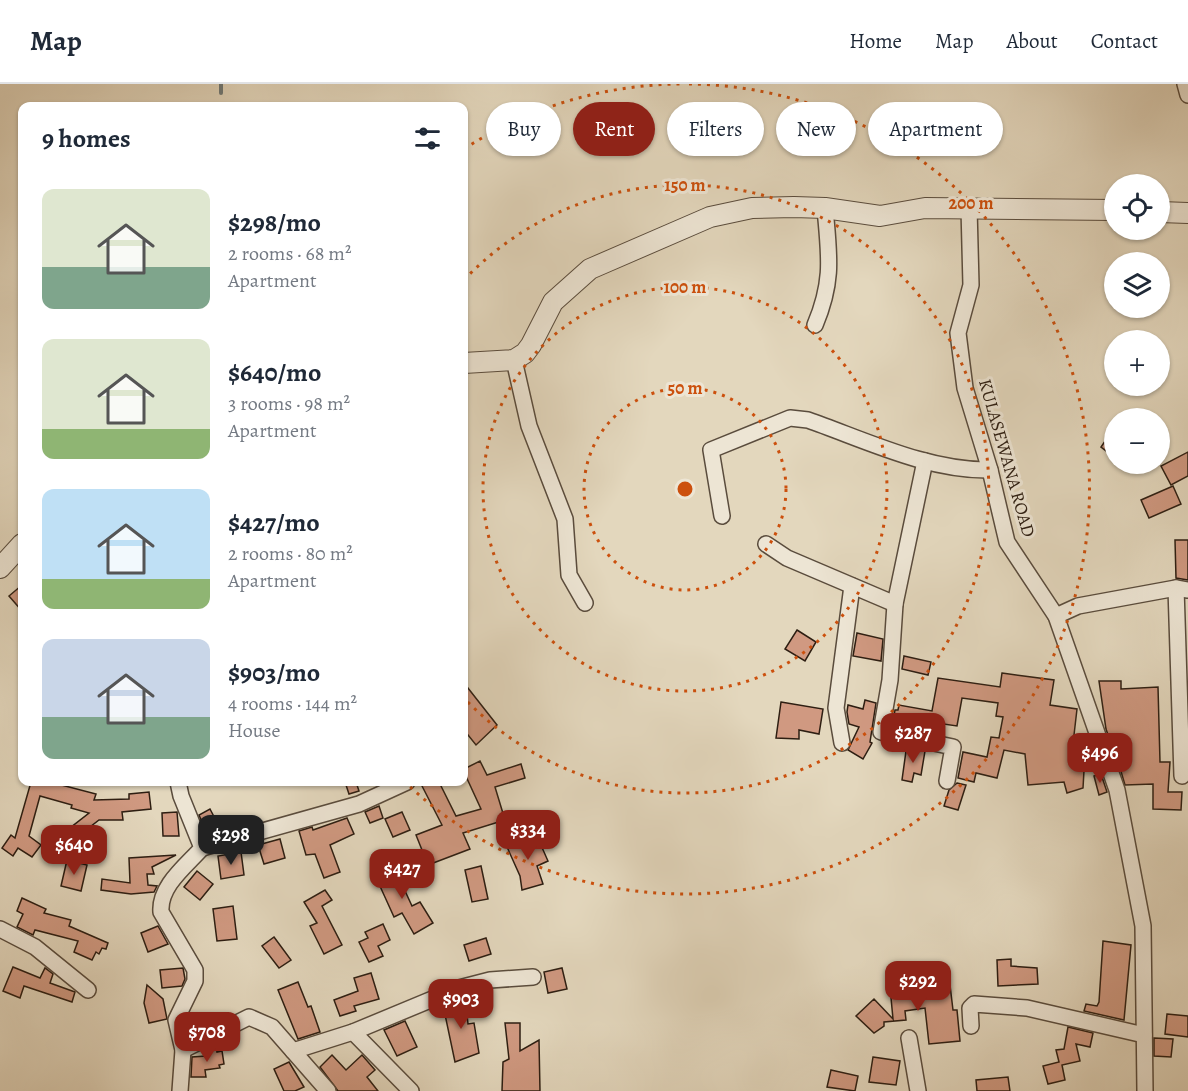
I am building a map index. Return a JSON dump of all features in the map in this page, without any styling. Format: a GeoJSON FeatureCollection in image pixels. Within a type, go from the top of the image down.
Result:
{"type":"FeatureCollection","features":[{"type":"Feature","properties":{"kind":"street"},"geometry":{"type":"LineString","coordinates":[[1185,84],[1188,95]]}},
{"type":"Feature","properties":{"kind":"street"},"geometry":{"type":"LineString","coordinates":[[468,363],[514,360],[525,353],[531,345],[554,302],[590,269],[710,217],[752,208],[825,208],[880,216],[925,208],[1104,210]]}},
{"type":"Feature","properties":{"kind":"street"},"geometry":{"type":"LineString","coordinates":[[815,325],[827,297],[831,273],[825,208]]}},
{"type":"Feature","properties":{"kind":"street","name":"KULASEWANA ROAD"},"geometry":{"type":"LineString","coordinates":[[969,208],[971,285],[958,333],[965,388],[990,470],[1007,542],[1056,616],[1117,790],[1143,926],[1145,1091]]}},
{"type":"Feature","properties":{"kind":"street"},"geometry":{"type":"LineString","coordinates":[[1170,212],[1188,213]]}},
{"type":"Feature","properties":{"kind":"street"},"geometry":{"type":"LineString","coordinates":[[514,360],[529,426],[565,519],[569,575],[585,603]]}},
{"type":"Feature","properties":{"kind":"street"},"geometry":{"type":"LineString","coordinates":[[722,516],[711,450],[790,418],[808,420],[924,460],[970,470],[990,470]]}},
{"type":"Feature","properties":{"kind":"street"},"geometry":{"type":"LineString","coordinates":[[924,460],[894,604],[890,680],[881,732],[953,747],[947,780]]}},
{"type":"Feature","properties":{"kind":"street"},"geometry":{"type":"LineString","coordinates":[[765,544],[787,558],[894,604]]}},
{"type":"Feature","properties":{"kind":"street"},"geometry":{"type":"LineString","coordinates":[[0,568],[18,548]]}},
{"type":"Feature","properties":{"kind":"street"},"geometry":{"type":"LineString","coordinates":[[842,743],[836,708],[852,586]]}},
{"type":"Feature","properties":{"kind":"street"},"geometry":{"type":"LineString","coordinates":[[1056,616],[1078,606],[1182,589],[1182,776]]}},
{"type":"Feature","properties":{"kind":"street"},"geometry":{"type":"LineString","coordinates":[[179,786],[202,848]]}},
{"type":"Feature","properties":{"kind":"street"},"geometry":{"type":"LineString","coordinates":[[180,1091],[183,1050],[176,1020],[195,981],[195,970],[161,912],[160,900],[174,878],[202,848],[359,804],[398,786]]}},
{"type":"Feature","properties":{"kind":"street"},"geometry":{"type":"LineString","coordinates":[[0,929],[35,947],[88,990]]}},
{"type":"Feature","properties":{"kind":"street"},"geometry":{"type":"LineString","coordinates":[[292,1052],[352,1032],[459,988],[490,980],[533,977]]}},
{"type":"Feature","properties":{"kind":"street"},"geometry":{"type":"LineString","coordinates":[[971,1026],[970,1008],[974,1004],[1027,1008],[1144,1035]]}},
{"type":"Feature","properties":{"kind":"street"},"geometry":{"type":"LineString","coordinates":[[183,1050],[249,1017],[272,1027],[328,1091]]}},
{"type":"Feature","properties":{"kind":"street"},"geometry":{"type":"LineString","coordinates":[[352,1032],[411,1091]]}},
{"type":"Feature","properties":{"kind":"street"},"geometry":{"type":"LineString","coordinates":[[909,1038],[918,1091]]}},
{"type":"Feature","properties":{"kind":"building"},"geometry":{"type":"Polygon","coordinates":[[[1188,452],[1188,476],[1171,485],[1165,474],[1170,474],[1170,461],[1188,452]]]}},
{"type":"Feature","properties":{"kind":"building"},"geometry":{"type":"Polygon","coordinates":[[[1173,486],[1181,504],[1149,518],[1141,500],[1173,486]]]}},
{"type":"Feature","properties":{"kind":"building"},"geometry":{"type":"Polygon","coordinates":[[[1175,540],[1188,540],[1188,580],[1176,578],[1175,540]]]}},
{"type":"Feature","properties":{"kind":"building"},"geometry":{"type":"Polygon","coordinates":[[[18,588],[18,606],[9,596],[18,588]]]}},
{"type":"Feature","properties":{"kind":"building"},"geometry":{"type":"Polygon","coordinates":[[[797,630],[816,642],[805,661],[785,649],[797,630]]]}},
{"type":"Feature","properties":{"kind":"building"},"geometry":{"type":"Polygon","coordinates":[[[857,633],[883,639],[881,661],[853,656],[857,633]]]}},
{"type":"Feature","properties":{"kind":"building"},"geometry":{"type":"Polygon","coordinates":[[[904,656],[931,662],[928,675],[902,669],[904,656]]]}},
{"type":"Feature","properties":{"kind":"building"},"geometry":{"type":"Polygon","coordinates":[[[1002,673],[1054,680],[1050,705],[1077,709],[1074,735],[1086,736],[1083,788],[1067,793],[1064,782],[1028,785],[1025,754],[1004,750],[997,778],[976,773],[974,782],[958,778],[963,752],[987,757],[991,737],[999,738],[1003,717],[996,716],[998,703],[962,698],[957,726],[923,721],[922,727],[893,722],[895,710],[898,710],[899,705],[932,711],[938,678],[1000,687],[1002,673]]]}},
{"type":"Feature","properties":{"kind":"building"},"geometry":{"type":"Polygon","coordinates":[[[1099,681],[1121,681],[1121,689],[1158,687],[1160,762],[1170,762],[1168,792],[1182,792],[1181,810],[1153,809],[1153,784],[1125,785],[1120,768],[1121,748],[1113,749],[1106,729],[1099,681]]]}},
{"type":"Feature","properties":{"kind":"building"},"geometry":{"type":"Polygon","coordinates":[[[468,688],[497,725],[476,745],[468,735],[468,688]]]}},
{"type":"Feature","properties":{"kind":"building"},"geometry":{"type":"Polygon","coordinates":[[[865,700],[876,703],[870,742],[872,743],[863,759],[848,750],[859,727],[849,724],[847,712],[848,705],[863,709],[865,700]]]}},
{"type":"Feature","properties":{"kind":"building"},"geometry":{"type":"Polygon","coordinates":[[[781,702],[823,709],[819,734],[799,730],[799,739],[776,738],[781,702]]]}},
{"type":"Feature","properties":{"kind":"building"},"geometry":{"type":"Polygon","coordinates":[[[913,749],[925,751],[921,775],[914,773],[912,782],[902,780],[906,751],[912,752],[913,749]]]}},
{"type":"Feature","properties":{"kind":"building"},"geometry":{"type":"Polygon","coordinates":[[[480,761],[487,775],[521,764],[525,778],[495,787],[505,820],[463,833],[470,849],[428,865],[416,835],[442,825],[422,786],[441,786],[456,816],[481,809],[468,781],[468,767],[480,761]]]}},
{"type":"Feature","properties":{"kind":"building"},"geometry":{"type":"Polygon","coordinates":[[[1101,774],[1107,792],[1099,795],[1094,776],[1101,774]]]}},
{"type":"Feature","properties":{"kind":"building"},"geometry":{"type":"Polygon","coordinates":[[[957,783],[966,785],[958,810],[944,806],[949,790],[957,783]]]}},
{"type":"Feature","properties":{"kind":"building"},"geometry":{"type":"Polygon","coordinates":[[[30,786],[65,786],[96,794],[94,800],[129,799],[129,794],[149,792],[151,809],[122,812],[123,820],[99,820],[77,837],[70,828],[89,813],[71,808],[72,805],[40,796],[29,836],[41,845],[32,857],[18,848],[13,856],[2,848],[11,835],[15,838],[30,786]]]}},
{"type":"Feature","properties":{"kind":"building"},"geometry":{"type":"Polygon","coordinates":[[[346,786],[357,786],[359,791],[349,794],[346,786]]]}},
{"type":"Feature","properties":{"kind":"building"},"geometry":{"type":"Polygon","coordinates":[[[379,806],[383,818],[370,823],[365,812],[379,806]]]}},
{"type":"Feature","properties":{"kind":"building"},"geometry":{"type":"Polygon","coordinates":[[[210,809],[222,832],[208,836],[199,815],[210,809]]]}},
{"type":"Feature","properties":{"kind":"building"},"geometry":{"type":"Polygon","coordinates":[[[177,812],[179,836],[163,836],[162,813],[177,812]]]}},
{"type":"Feature","properties":{"kind":"building"},"geometry":{"type":"Polygon","coordinates":[[[402,812],[410,830],[393,837],[385,819],[402,812]]]}},
{"type":"Feature","properties":{"kind":"building"},"geometry":{"type":"Polygon","coordinates":[[[347,818],[354,834],[330,845],[340,872],[324,878],[315,854],[306,855],[299,831],[312,827],[313,830],[347,818]]]}},
{"type":"Feature","properties":{"kind":"building"},"geometry":{"type":"Polygon","coordinates":[[[536,834],[548,861],[537,866],[543,884],[522,890],[520,876],[507,847],[536,834]]]}},
{"type":"Feature","properties":{"kind":"building"},"geometry":{"type":"Polygon","coordinates":[[[280,839],[285,858],[264,864],[258,845],[280,839]]]}},
{"type":"Feature","properties":{"kind":"building"},"geometry":{"type":"Polygon","coordinates":[[[241,852],[244,875],[221,879],[218,856],[241,852]]]}},
{"type":"Feature","properties":{"kind":"building"},"geometry":{"type":"Polygon","coordinates":[[[176,855],[152,867],[154,874],[147,874],[148,885],[157,886],[154,892],[131,894],[101,890],[102,879],[130,883],[129,858],[176,855]]]}},
{"type":"Feature","properties":{"kind":"building"},"geometry":{"type":"Polygon","coordinates":[[[67,860],[87,865],[81,891],[61,886],[67,860]]]}},
{"type":"Feature","properties":{"kind":"building"},"geometry":{"type":"Polygon","coordinates":[[[393,865],[412,906],[420,902],[433,923],[414,934],[402,913],[394,917],[374,873],[393,865]]]}},
{"type":"Feature","properties":{"kind":"building"},"geometry":{"type":"Polygon","coordinates":[[[481,866],[488,899],[472,902],[465,870],[481,866]]]}},
{"type":"Feature","properties":{"kind":"building"},"geometry":{"type":"Polygon","coordinates":[[[197,871],[213,884],[200,900],[184,887],[197,871]]]}},
{"type":"Feature","properties":{"kind":"building"},"geometry":{"type":"Polygon","coordinates":[[[325,890],[332,900],[322,906],[342,945],[324,954],[310,926],[317,923],[304,902],[325,890]]]}},
{"type":"Feature","properties":{"kind":"building"},"geometry":{"type":"Polygon","coordinates":[[[22,898],[46,909],[44,913],[71,920],[69,926],[108,943],[106,949],[102,948],[99,954],[96,952],[92,960],[74,952],[78,941],[35,930],[33,935],[17,927],[23,914],[17,911],[22,898]]]}},
{"type":"Feature","properties":{"kind":"building"},"geometry":{"type":"Polygon","coordinates":[[[233,906],[237,939],[217,941],[213,909],[233,906]]]}},
{"type":"Feature","properties":{"kind":"building"},"geometry":{"type":"Polygon","coordinates":[[[383,924],[390,940],[378,946],[383,956],[369,962],[359,942],[368,938],[365,932],[383,924]]]}},
{"type":"Feature","properties":{"kind":"building"},"geometry":{"type":"Polygon","coordinates":[[[158,926],[168,944],[148,952],[141,933],[158,926]]]}},
{"type":"Feature","properties":{"kind":"building"},"geometry":{"type":"Polygon","coordinates":[[[274,937],[291,960],[279,968],[262,946],[274,937]]]}},
{"type":"Feature","properties":{"kind":"building"},"geometry":{"type":"Polygon","coordinates":[[[486,938],[491,954],[469,961],[464,945],[486,938]]]}},
{"type":"Feature","properties":{"kind":"building"},"geometry":{"type":"Polygon","coordinates":[[[1103,941],[1131,945],[1124,1020],[1084,1011],[1086,1004],[1097,1006],[1099,1002],[1103,941]]]}},
{"type":"Feature","properties":{"kind":"building"},"geometry":{"type":"Polygon","coordinates":[[[1011,959],[1011,966],[1037,968],[1038,984],[998,986],[997,960],[1011,959]]]}},
{"type":"Feature","properties":{"kind":"building"},"geometry":{"type":"Polygon","coordinates":[[[13,967],[40,978],[45,968],[53,974],[50,983],[75,992],[72,1002],[24,986],[20,998],[3,991],[13,967]]]}},
{"type":"Feature","properties":{"kind":"building"},"geometry":{"type":"Polygon","coordinates":[[[183,968],[185,979],[182,986],[162,988],[160,970],[183,968]]]}},
{"type":"Feature","properties":{"kind":"building"},"geometry":{"type":"Polygon","coordinates":[[[562,968],[567,989],[548,993],[544,972],[562,968]]]}},
{"type":"Feature","properties":{"kind":"building"},"geometry":{"type":"Polygon","coordinates":[[[371,973],[379,999],[354,1006],[356,1011],[340,1016],[334,1000],[358,991],[354,978],[371,973]]]}},
{"type":"Feature","properties":{"kind":"building"},"geometry":{"type":"Polygon","coordinates":[[[298,982],[308,1007],[311,1006],[320,1032],[298,1039],[278,990],[298,982]]]}},
{"type":"Feature","properties":{"kind":"building"},"geometry":{"type":"Polygon","coordinates":[[[147,985],[163,999],[167,1019],[149,1023],[144,1003],[147,985]]]}},
{"type":"Feature","properties":{"kind":"building"},"geometry":{"type":"Polygon","coordinates":[[[913,985],[913,989],[950,985],[953,1010],[957,1010],[960,1041],[929,1044],[925,1008],[905,1011],[906,1020],[884,1022],[884,1026],[874,1033],[856,1016],[874,999],[893,1019],[890,987],[913,985]]]}},
{"type":"Feature","properties":{"kind":"building"},"geometry":{"type":"Polygon","coordinates":[[[465,996],[468,1024],[474,1023],[479,1053],[455,1062],[443,1005],[465,996]]]}},
{"type":"Feature","properties":{"kind":"building"},"geometry":{"type":"Polygon","coordinates":[[[1167,1014],[1188,1016],[1188,1037],[1165,1034],[1167,1014]]]}},
{"type":"Feature","properties":{"kind":"building"},"geometry":{"type":"Polygon","coordinates":[[[405,1021],[417,1047],[397,1056],[384,1030],[405,1021]]]}},
{"type":"Feature","properties":{"kind":"building"},"geometry":{"type":"Polygon","coordinates":[[[505,1023],[520,1023],[520,1051],[539,1040],[540,1091],[502,1091],[503,1062],[509,1059],[505,1023]]]}},
{"type":"Feature","properties":{"kind":"building"},"geometry":{"type":"Polygon","coordinates":[[[1068,1027],[1093,1033],[1090,1047],[1076,1044],[1080,1061],[1062,1065],[1065,1080],[1048,1084],[1043,1066],[1059,1062],[1056,1050],[1064,1049],[1068,1027]]]}},
{"type":"Feature","properties":{"kind":"building"},"geometry":{"type":"Polygon","coordinates":[[[1154,1038],[1173,1039],[1171,1057],[1154,1056],[1154,1038]]]}},
{"type":"Feature","properties":{"kind":"building"},"geometry":{"type":"Polygon","coordinates":[[[216,1046],[217,1052],[222,1051],[224,1064],[219,1065],[220,1068],[205,1070],[206,1077],[191,1077],[192,1057],[206,1056],[205,1050],[216,1046]]]}},
{"type":"Feature","properties":{"kind":"building"},"geometry":{"type":"Polygon","coordinates":[[[332,1055],[346,1070],[362,1055],[375,1070],[367,1077],[378,1091],[338,1091],[320,1067],[332,1055]]]}},
{"type":"Feature","properties":{"kind":"building"},"geometry":{"type":"Polygon","coordinates":[[[873,1057],[900,1061],[896,1085],[869,1082],[873,1057]]]}},
{"type":"Feature","properties":{"kind":"building"},"geometry":{"type":"Polygon","coordinates":[[[289,1062],[304,1087],[295,1091],[284,1091],[274,1069],[289,1062]]]}},
{"type":"Feature","properties":{"kind":"building"},"geometry":{"type":"Polygon","coordinates":[[[831,1070],[858,1076],[855,1091],[827,1087],[831,1070]]]}},
{"type":"Feature","properties":{"kind":"building"},"geometry":{"type":"Polygon","coordinates":[[[1008,1077],[1010,1091],[977,1091],[976,1080],[1008,1077]]]}},
{"type":"Feature","properties":{"kind":"waterway"},"geometry":{"type":"LineString","coordinates":[[221,84],[221,93]]}}]}
